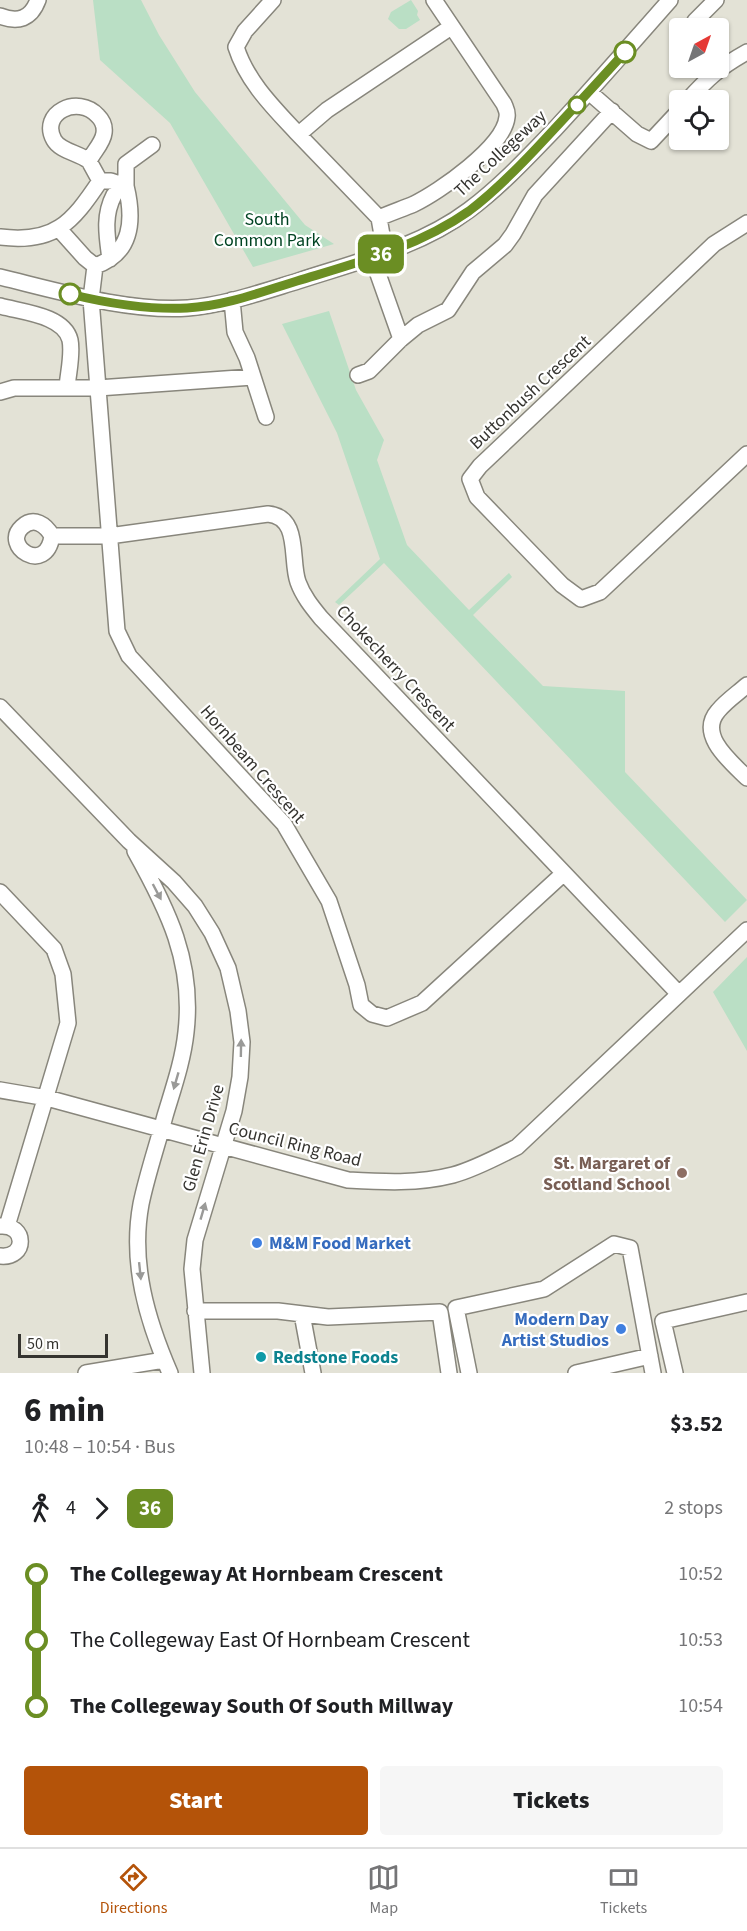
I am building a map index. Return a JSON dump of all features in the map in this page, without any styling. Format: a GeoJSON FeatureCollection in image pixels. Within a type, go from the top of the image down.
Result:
{"type":"FeatureCollection","features":[{"type":"Feature","properties":{"kind":"street"},"geometry":{"type":"LineString","coordinates":[[0,16],[14,21],[22,19],[35,9],[38,0]]}},
{"type":"Feature","properties":{"kind":"street"},"geometry":{"type":"LineString","coordinates":[[273,0],[245,31],[236,47],[241,62],[257,87],[379,218],[379,255],[401,339]]}},
{"type":"Feature","properties":{"kind":"street"},"geometry":{"type":"LineString","coordinates":[[379,218],[414,204],[449,182],[480,158],[498,138],[506,123],[508,114],[504,104],[434,0]]}},
{"type":"Feature","properties":{"kind":"street","name":"The Collegeway"},"geometry":{"type":"LineString","coordinates":[[0,277],[91,299],[159,308],[187,308],[232,300],[414,242],[468,211],[516,170],[590,92],[670,0]]}},
{"type":"Feature","properties":{"kind":"street"},"geometry":{"type":"LineString","coordinates":[[698,18],[716,0]]}},
{"type":"Feature","properties":{"kind":"street"},"geometry":{"type":"LineString","coordinates":[[299,134],[327,111],[451,27]]}},
{"type":"Feature","properties":{"kind":"street"},"geometry":{"type":"LineString","coordinates":[[729,59],[747,52]]}},
{"type":"Feature","properties":{"kind":"street"},"geometry":{"type":"LineString","coordinates":[[697,90],[708,78]]}},
{"type":"Feature","properties":{"kind":"street"},"geometry":{"type":"LineString","coordinates":[[590,92],[637,134],[651,141],[669,122]]}},
{"type":"Feature","properties":{"kind":"street"},"geometry":{"type":"LineString","coordinates":[[358,375],[369,370],[418,325],[448,310],[473,272],[513,234],[535,195],[612,111]]}},
{"type":"Feature","properties":{"kind":"street"},"geometry":{"type":"LineString","coordinates":[[110,259],[106,219],[108,207],[120,191],[126,164],[152,145]]}},
{"type":"Feature","properties":{"kind":"street"},"geometry":{"type":"LineString","coordinates":[[89,161],[100,181]]}},
{"type":"Feature","properties":{"kind":"street"},"geometry":{"type":"LineString","coordinates":[[59,229],[94,266],[110,259],[118,252],[130,226],[131,208],[111,181],[100,181]]}},
{"type":"Feature","properties":{"kind":"street"},"geometry":{"type":"LineString","coordinates":[[0,237],[16,239],[34,237],[59,229],[81,209],[100,181]]}},
{"type":"Feature","properties":{"kind":"street","name":"Buttonbush Crescent"},"geometry":{"type":"LineString","coordinates":[[747,223],[714,244],[480,466],[471,479],[477,497],[562,585],[581,599],[600,592],[747,454]]}},
{"type":"Feature","properties":{"kind":"street","name":"Hornbeam Crescent"},"geometry":{"type":"LineString","coordinates":[[94,266],[91,299],[117,631],[129,656],[284,824],[329,901],[357,985],[361,1005],[372,1014],[387,1018],[422,1003],[564,873]]}},
{"type":"Feature","properties":{"kind":"street"},"geometry":{"type":"LineString","coordinates":[[232,300],[235,332],[266,417]]}},
{"type":"Feature","properties":{"kind":"street"},"geometry":{"type":"LineString","coordinates":[[0,306],[54,320],[67,332],[70,342],[67,388]]}},
{"type":"Feature","properties":{"kind":"street"},"geometry":{"type":"LineString","coordinates":[[0,392],[14,388],[98,388],[253,377]]}},
{"type":"Feature","properties":{"kind":"street","name":"Chokecherry Crescent"},"geometry":{"type":"LineString","coordinates":[[52,536],[109,536],[268,514],[277,515],[288,524],[297,580],[308,602],[679,994]]}},
{"type":"Feature","properties":{"kind":"street"},"geometry":{"type":"LineString","coordinates":[[747,685],[718,711],[711,722],[712,734],[720,750],[747,778]]}},
{"type":"Feature","properties":{"kind":"street","name":"Glen Erin Drive"},"geometry":{"type":"LineString","coordinates":[[0,707],[195,906],[212,933],[228,968],[238,1011],[242,1042],[240,1077],[234,1111],[195,1240],[192,1269],[202,1373]]}},
{"type":"Feature","properties":{"kind":"street","name":"Glen Erin Drive"},"geometry":{"type":"LineString","coordinates":[[129,841],[168,913],[183,963],[187,1003],[182,1059],[141,1206],[138,1253],[145,1302],[167,1366]]}},
{"type":"Feature","properties":{"kind":"street"},"geometry":{"type":"LineString","coordinates":[[0,892],[54,949],[63,974],[68,1023],[47,1098],[4,1226],[18,1234],[19,1247],[9,1256],[0,1256]]}},
{"type":"Feature","properties":{"kind":"street","name":"Council Ring Road"},"geometry":{"type":"LineString","coordinates":[[0,1090],[47,1098],[161,1131],[348,1180],[410,1182],[455,1174],[517,1147],[747,930]]}},
{"type":"Feature","properties":{"kind":"street"},"geometry":{"type":"LineString","coordinates":[[469,1373],[456,1308],[544,1288],[614,1244],[630,1248],[653,1373]]}},
{"type":"Feature","properties":{"kind":"street"},"geometry":{"type":"LineString","coordinates":[[675,1373],[663,1321],[747,1302]]}},
{"type":"Feature","properties":{"kind":"street"},"geometry":{"type":"LineString","coordinates":[[195,1311],[278,1311],[328,1317],[440,1312],[449,1373]]}},
{"type":"Feature","properties":{"kind":"street"},"geometry":{"type":"LineString","coordinates":[[302,1314],[313,1373]]}},
{"type":"Feature","properties":{"kind":"street"},"geometry":{"type":"LineString","coordinates":[[576,1373],[650,1356]]}},
{"type":"Feature","properties":{"kind":"street"},"geometry":{"type":"LineString","coordinates":[[86,1373],[167,1366]]}},
{"type":"Feature","properties":{"kind":"green space","name":"South Common Park"},"geometry":{"type":"Polygon","coordinates":[[[93,0],[141,0],[159,35],[195,92],[305,225],[334,244],[253,267],[170,123],[100,60],[93,0]]]}},
{"type":"Feature","properties":{"kind":"green space"},"geometry":{"type":"Polygon","coordinates":[[[411,0],[418,11],[417,15],[420,20],[406,29],[399,29],[388,19],[391,12],[411,0]]]}},
{"type":"Feature","properties":{"kind":"green space"},"geometry":{"type":"Polygon","coordinates":[[[329,311],[356,390],[384,440],[377,460],[407,545],[469,610],[509,573],[512,577],[473,615],[543,686],[625,691],[625,772],[747,900],[725,922],[384,563],[339,605],[335,602],[380,559],[337,433],[282,324],[329,311]]]}},
{"type":"Feature","properties":{"kind":"green space"},"geometry":{"type":"Polygon","coordinates":[[[747,957],[747,1051],[713,992],[747,957]]]}},
{"type":"Feature","properties":{"kind":"bus line","name":"36"},"geometry":{"type":"LineString","coordinates":[[70,294],[159,308],[212,305],[341,267],[414,242],[442,228],[494,190],[516,170],[625,52]]}},
{"type":"Feature","properties":{"kind":"place","name":"St. Margaret of Scotland School"},"geometry":{"type":"Point","coordinates":[682,1173]}},
{"type":"Feature","properties":{"kind":"place","name":"M&M Food Market"},"geometry":{"type":"Point","coordinates":[257,1243]}},
{"type":"Feature","properties":{"kind":"place","name":"Modern Day Artist Studios"},"geometry":{"type":"Point","coordinates":[621,1329]}},
{"type":"Feature","properties":{"kind":"place","name":"Redstone Foods"},"geometry":{"type":"Point","coordinates":[261,1357]}}]}
